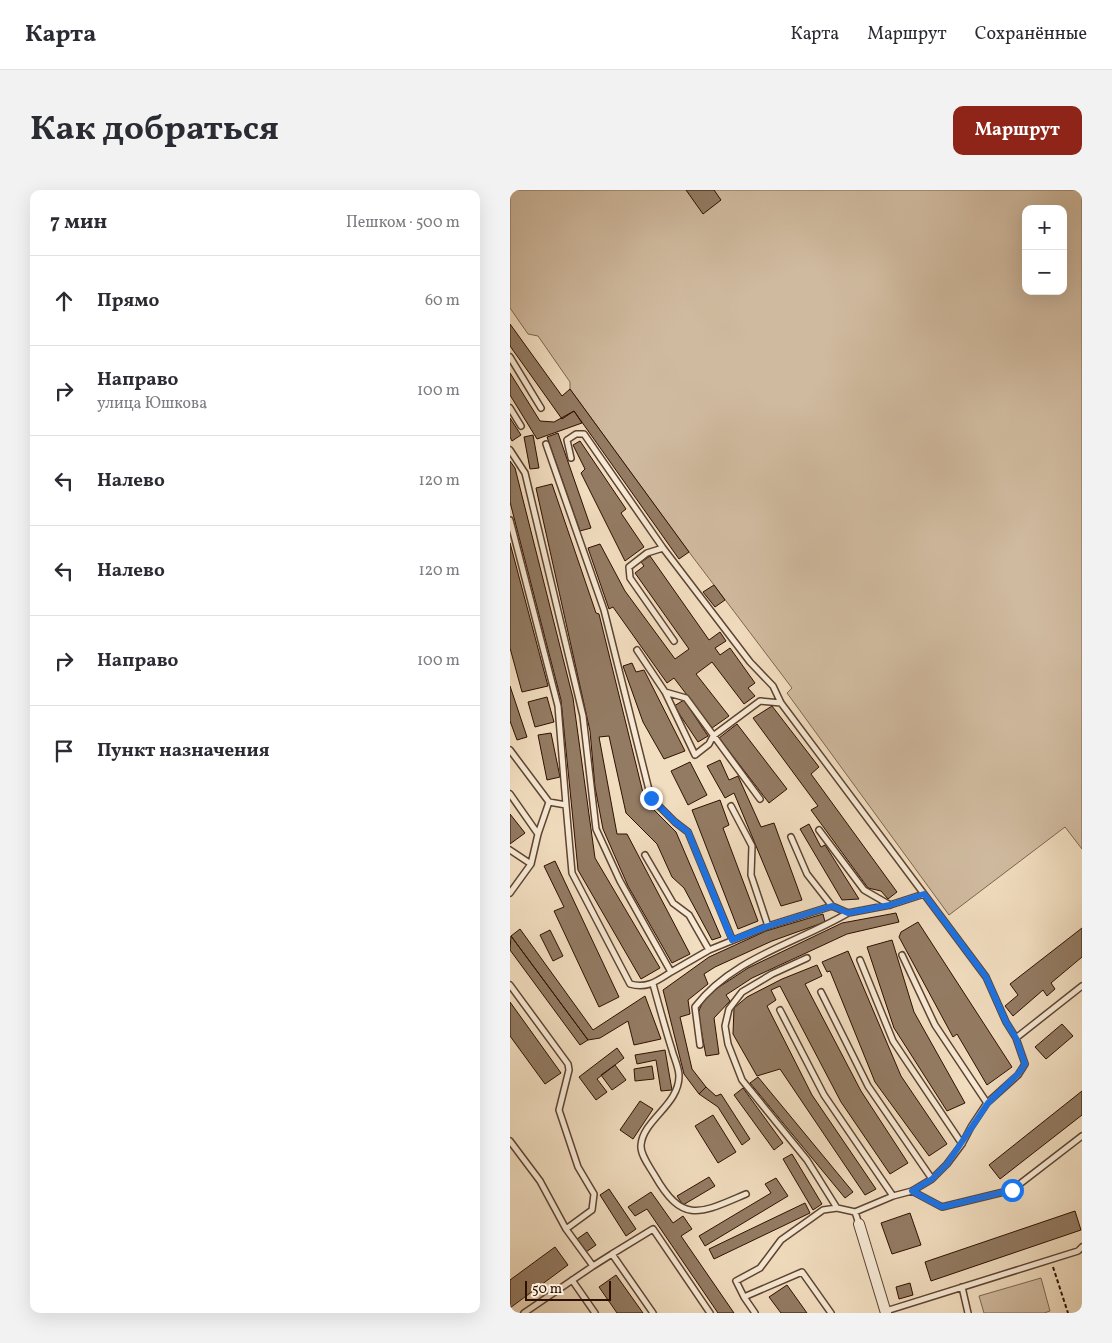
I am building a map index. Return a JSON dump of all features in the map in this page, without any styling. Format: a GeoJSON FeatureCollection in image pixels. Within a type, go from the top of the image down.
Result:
{"type":"FeatureCollection","features":[{"type":"Feature","properties":{"kind":"street"},"geometry":{"type":"LineString","coordinates":[[859,1224],[885,1312]]}},
{"type":"Feature","properties":{"kind":"lane"},"geometry":{"type":"LineString","coordinates":[[510,357],[541,408]]}},
{"type":"Feature","properties":{"kind":"lane"},"geometry":{"type":"LineString","coordinates":[[510,408],[521,426]]}},
{"type":"Feature","properties":{"kind":"lane"},"geometry":{"type":"LineString","coordinates":[[571,458],[567,440],[576,434],[584,434],[663,548],[750,662],[773,686],[781,703],[986,977],[1006,1022],[1016,1038],[1025,1064],[1018,1074],[988,1103],[971,1127],[962,1144],[947,1164],[932,1179],[912,1191],[893,1196],[855,1212],[837,1208],[823,1210],[782,1240],[760,1268],[736,1280],[754,1313]]}},
{"type":"Feature","properties":{"kind":"lane"},"geometry":{"type":"LineString","coordinates":[[546,444],[604,610],[651,798],[688,832],[732,940]]}},
{"type":"Feature","properties":{"kind":"lane"},"geometry":{"type":"LineString","coordinates":[[510,450],[525,473],[583,716],[596,829],[620,881],[672,972]]}},
{"type":"Feature","properties":{"kind":"lane"},"geometry":{"type":"LineString","coordinates":[[510,520],[558,706],[572,873],[630,984],[640,987],[653,984],[709,950],[768,926],[832,906]]}},
{"type":"Feature","properties":{"kind":"lane"},"geometry":{"type":"LineString","coordinates":[[663,548],[647,553],[629,567],[630,578],[674,641]]}},
{"type":"Feature","properties":{"kind":"lane"},"geometry":{"type":"LineString","coordinates":[[637,650],[665,692],[695,755],[709,744],[713,736],[760,701],[781,703]]}},
{"type":"Feature","properties":{"kind":"lane"},"geometry":{"type":"LineString","coordinates":[[665,692],[686,698],[760,799]]}},
{"type":"Feature","properties":{"kind":"lane"},"geometry":{"type":"LineString","coordinates":[[510,750],[549,802],[566,805]]}},
{"type":"Feature","properties":{"kind":"lane"},"geometry":{"type":"LineString","coordinates":[[510,794],[538,834]]}},
{"type":"Feature","properties":{"kind":"lane"},"geometry":{"type":"LineString","coordinates":[[510,893],[530,864],[549,802]]}},
{"type":"Feature","properties":{"kind":"lane"},"geometry":{"type":"LineString","coordinates":[[731,806],[752,846],[751,874],[768,926]]}},
{"type":"Feature","properties":{"kind":"lane"},"geometry":{"type":"LineString","coordinates":[[819,830],[864,890],[890,905]]}},
{"type":"Feature","properties":{"kind":"lane"},"geometry":{"type":"LineString","coordinates":[[790,837],[807,874],[832,906],[848,913]]}},
{"type":"Feature","properties":{"kind":"lane"},"geometry":{"type":"LineString","coordinates":[[510,850],[530,864]]}},
{"type":"Feature","properties":{"kind":"lane"},"geometry":{"type":"LineString","coordinates":[[645,855],[673,903],[689,914],[709,950]]}},
{"type":"Feature","properties":{"kind":"lane"},"geometry":{"type":"LineString","coordinates":[[700,1045],[695,1007],[706,992],[729,974],[780,946],[829,924],[848,913],[890,905],[924,894]]}},
{"type":"Feature","properties":{"kind":"lane"},"geometry":{"type":"LineString","coordinates":[[902,955],[935,1025],[988,1103]]}},
{"type":"Feature","properties":{"kind":"lane"},"geometry":{"type":"LineString","coordinates":[[807,958],[772,974],[742,992],[729,1009],[725,1026],[728,1044],[742,1080],[807,1160],[837,1208]]}},
{"type":"Feature","properties":{"kind":"lane"},"geometry":{"type":"LineString","coordinates":[[860,960],[893,1041],[962,1144]]}},
{"type":"Feature","properties":{"kind":"lane"},"geometry":{"type":"LineString","coordinates":[[653,984],[679,1076],[674,1095],[648,1129],[641,1144],[642,1152],[664,1191],[675,1203],[690,1212],[709,1210],[746,1194]]}},
{"type":"Feature","properties":{"kind":"lane"},"geometry":{"type":"LineString","coordinates":[[510,985],[568,1064],[569,1070],[560,1110],[578,1167],[594,1194],[592,1210],[566,1229]]}},
{"type":"Feature","properties":{"kind":"lane"},"geometry":{"type":"LineString","coordinates":[[1016,1038],[1082,986]]}},
{"type":"Feature","properties":{"kind":"lane"},"geometry":{"type":"LineString","coordinates":[[822,992],[868,1086],[932,1179]]}},
{"type":"Feature","properties":{"kind":"lane"},"geometry":{"type":"LineString","coordinates":[[780,1010],[824,1095],[893,1196]]}},
{"type":"Feature","properties":{"kind":"lane"},"geometry":{"type":"LineString","coordinates":[[912,1191],[942,1207],[1012,1190],[1082,1136]]}},
{"type":"Feature","properties":{"kind":"lane"},"geometry":{"type":"LineString","coordinates":[[510,1141],[540,1181],[566,1229],[593,1266]]}},
{"type":"Feature","properties":{"kind":"lane"},"geometry":{"type":"LineString","coordinates":[[855,1212],[859,1224]]}},
{"type":"Feature","properties":{"kind":"lane"},"geometry":{"type":"LineString","coordinates":[[524,1313],[593,1266],[653,1229],[710,1313]]}},
{"type":"Feature","properties":{"kind":"lane"},"geometry":{"type":"LineString","coordinates":[[885,1312],[1051,1260],[1078,1251],[1082,1247]]}},
{"type":"Feature","properties":{"kind":"lane"},"geometry":{"type":"LineString","coordinates":[[612,1254],[653,1313]]}},
{"type":"Feature","properties":{"kind":"lane"},"geometry":{"type":"LineString","coordinates":[[744,1297],[802,1272],[831,1313]]}},
{"type":"Feature","properties":{"kind":"lane"},"geometry":{"type":"LineString","coordinates":[[572,1280],[595,1313]]}},
{"type":"Feature","properties":{"kind":"lane"},"geometry":{"type":"LineString","coordinates":[[962,1288],[968,1313]]}},
{"type":"Feature","properties":{"kind":"path"},"geometry":{"type":"LineString","coordinates":[[1051,1260],[1068,1313]]}},
{"type":"Feature","properties":{"kind":"shaded area"},"geometry":{"type":"Polygon","coordinates":[[[510,190],[1082,190],[1082,849],[1065,827],[949,915],[787,693],[792,688],[689,552],[570,389],[570,382],[538,336],[528,334],[510,308],[510,190]]]}},
{"type":"Feature","properties":{"kind":"shaded area"},"geometry":{"type":"Polygon","coordinates":[[[1041,1278],[1050,1311],[1044,1313],[984,1313],[979,1296],[1041,1278]]]}},
{"type":"Feature","properties":{"kind":"building"},"geometry":{"type":"Polygon","coordinates":[[[686,190],[714,190],[721,200],[703,214],[686,190]]]}},
{"type":"Feature","properties":{"kind":"building"},"geometry":{"type":"Polygon","coordinates":[[[510,324],[562,396],[570,389],[689,552],[679,559],[574,411],[562,419],[510,346],[510,324]]]}},
{"type":"Feature","properties":{"kind":"building"},"geometry":{"type":"Polygon","coordinates":[[[510,373],[540,421],[554,422],[574,411],[582,423],[537,439],[510,395],[510,373]]]}},
{"type":"Feature","properties":{"kind":"building"},"geometry":{"type":"Polygon","coordinates":[[[510,418],[521,435],[512,441],[510,437],[510,418]]]}},
{"type":"Feature","properties":{"kind":"building"},"geometry":{"type":"Polygon","coordinates":[[[558,433],[591,528],[580,531],[547,437],[558,433]]]}},
{"type":"Feature","properties":{"kind":"building"},"geometry":{"type":"Polygon","coordinates":[[[533,435],[539,468],[530,469],[524,437],[533,435]]]}},
{"type":"Feature","properties":{"kind":"building"},"geometry":{"type":"Polygon","coordinates":[[[580,441],[626,509],[621,513],[644,547],[625,561],[581,473],[585,469],[573,445],[580,441]]]}},
{"type":"Feature","properties":{"kind":"building"},"geometry":{"type":"Polygon","coordinates":[[[510,461],[515,468],[573,698],[595,858],[660,968],[641,979],[578,870],[561,700],[510,502],[510,461]]]}},
{"type":"Feature","properties":{"kind":"building"},"geometry":{"type":"Polygon","coordinates":[[[552,484],[596,613],[599,614],[645,801],[676,832],[721,937],[712,940],[684,888],[672,877],[657,844],[626,813],[609,736],[599,737],[617,834],[627,834],[690,954],[672,963],[628,886],[603,829],[595,787],[590,731],[536,488],[552,484]]]}},
{"type":"Feature","properties":{"kind":"building"},"geometry":{"type":"Polygon","coordinates":[[[510,543],[548,686],[522,692],[510,648],[510,543]]]}},
{"type":"Feature","properties":{"kind":"building"},"geometry":{"type":"Polygon","coordinates":[[[600,544],[625,591],[675,659],[689,649],[635,573],[644,566],[641,562],[650,556],[709,640],[720,632],[726,641],[715,648],[720,655],[730,648],[755,683],[748,688],[755,696],[744,704],[712,662],[696,674],[729,716],[712,728],[674,678],[667,683],[613,607],[609,609],[588,548],[600,544]]]}},
{"type":"Feature","properties":{"kind":"building"},"geometry":{"type":"Polygon","coordinates":[[[714,585],[725,600],[715,607],[703,592],[714,585]]]}},
{"type":"Feature","properties":{"kind":"building"},"geometry":{"type":"Polygon","coordinates":[[[632,663],[636,672],[644,670],[685,751],[664,759],[643,722],[623,666],[632,663]]]}},
{"type":"Feature","properties":{"kind":"building"},"geometry":{"type":"Polygon","coordinates":[[[510,686],[527,737],[517,740],[510,721],[510,686]]]}},
{"type":"Feature","properties":{"kind":"building"},"geometry":{"type":"Polygon","coordinates":[[[547,697],[554,722],[535,727],[528,702],[547,697]]]}},
{"type":"Feature","properties":{"kind":"building"},"geometry":{"type":"Polygon","coordinates":[[[684,700],[708,736],[698,742],[674,706],[684,700]]]}},
{"type":"Feature","properties":{"kind":"building"},"geometry":{"type":"Polygon","coordinates":[[[772,706],[819,767],[811,774],[897,892],[888,899],[881,891],[868,888],[811,810],[818,806],[753,718],[772,706]]]}},
{"type":"Feature","properties":{"kind":"building"},"geometry":{"type":"Polygon","coordinates":[[[737,724],[787,789],[769,803],[719,738],[737,724]]]}},
{"type":"Feature","properties":{"kind":"building"},"geometry":{"type":"Polygon","coordinates":[[[551,733],[560,777],[547,780],[538,735],[551,733]]]}},
{"type":"Feature","properties":{"kind":"building"},"geometry":{"type":"Polygon","coordinates":[[[720,760],[729,780],[738,776],[761,827],[774,823],[802,900],[781,906],[734,793],[725,798],[707,766],[720,760]]]}},
{"type":"Feature","properties":{"kind":"building"},"geometry":{"type":"Polygon","coordinates":[[[690,762],[707,795],[688,805],[671,771],[690,762]]]}},
{"type":"Feature","properties":{"kind":"building"},"geometry":{"type":"Polygon","coordinates":[[[720,800],[729,825],[723,828],[758,921],[738,929],[692,810],[720,800]]]}},
{"type":"Feature","properties":{"kind":"building"},"geometry":{"type":"Polygon","coordinates":[[[510,814],[525,833],[510,844],[510,814]]]}},
{"type":"Feature","properties":{"kind":"building"},"geometry":{"type":"Polygon","coordinates":[[[809,824],[821,847],[825,845],[859,899],[842,900],[800,829],[809,824]]]}},
{"type":"Feature","properties":{"kind":"building"},"geometry":{"type":"Polygon","coordinates":[[[555,861],[619,997],[599,1007],[554,911],[564,907],[544,866],[555,861]]]}},
{"type":"Feature","properties":{"kind":"building"},"geometry":{"type":"Polygon","coordinates":[[[896,913],[899,922],[847,934],[752,978],[726,995],[730,1001],[714,1018],[719,1054],[706,1056],[698,1013],[704,999],[719,987],[748,968],[842,923],[896,913]]]}},
{"type":"Feature","properties":{"kind":"building"},"geometry":{"type":"Polygon","coordinates":[[[823,914],[825,922],[772,941],[704,974],[708,984],[688,1000],[690,1014],[680,1017],[692,1069],[706,1087],[699,1094],[684,1074],[663,990],[709,957],[766,931],[823,914]]]}},
{"type":"Feature","properties":{"kind":"building"},"geometry":{"type":"Polygon","coordinates":[[[918,922],[1012,1067],[987,1085],[957,1034],[953,1037],[899,937],[901,932],[918,922]]]}},
{"type":"Feature","properties":{"kind":"building"},"geometry":{"type":"Polygon","coordinates":[[[1082,928],[1082,957],[1051,983],[1055,989],[1047,996],[1043,990],[1013,1016],[1005,1006],[1018,995],[1010,984],[1082,928]]]}},
{"type":"Feature","properties":{"kind":"building"},"geometry":{"type":"Polygon","coordinates":[[[520,929],[593,1030],[645,996],[661,1039],[634,1045],[628,1021],[600,1038],[588,1040],[511,936],[520,929]]]}},
{"type":"Feature","properties":{"kind":"building"},"geometry":{"type":"Polygon","coordinates":[[[550,930],[563,956],[553,961],[540,935],[550,930]]]}},
{"type":"Feature","properties":{"kind":"building"},"geometry":{"type":"Polygon","coordinates":[[[511,936],[588,1040],[580,1045],[510,950],[511,936]]]}},
{"type":"Feature","properties":{"kind":"building"},"geometry":{"type":"Polygon","coordinates":[[[892,940],[914,1012],[965,1103],[947,1111],[894,1028],[867,947],[892,940]]]}},
{"type":"Feature","properties":{"kind":"building"},"geometry":{"type":"Polygon","coordinates":[[[848,951],[901,1076],[947,1144],[929,1156],[875,1082],[830,971],[827,972],[822,962],[848,951]]]}},
{"type":"Feature","properties":{"kind":"building"},"geometry":{"type":"Polygon","coordinates":[[[817,965],[822,976],[805,984],[861,1091],[908,1163],[890,1174],[841,1102],[780,986],[771,990],[776,1000],[767,1006],[812,1095],[876,1189],[865,1195],[780,1069],[757,1076],[733,1034],[734,1008],[747,997],[782,979],[817,965]]]}},
{"type":"Feature","properties":{"kind":"building"},"geometry":{"type":"Polygon","coordinates":[[[510,1002],[561,1073],[545,1084],[510,1036],[510,1002]]]}},
{"type":"Feature","properties":{"kind":"building"},"geometry":{"type":"Polygon","coordinates":[[[1062,1024],[1073,1036],[1046,1059],[1035,1047],[1062,1024]]]}},
{"type":"Feature","properties":{"kind":"building"},"geometry":{"type":"Polygon","coordinates":[[[617,1048],[624,1058],[597,1079],[607,1092],[596,1100],[579,1077],[617,1048]]]}},
{"type":"Feature","properties":{"kind":"building"},"geometry":{"type":"Polygon","coordinates":[[[665,1050],[672,1090],[661,1091],[656,1060],[637,1064],[635,1055],[665,1050]]]}},
{"type":"Feature","properties":{"kind":"building"},"geometry":{"type":"Polygon","coordinates":[[[615,1065],[626,1080],[612,1090],[601,1075],[615,1065]]]}},
{"type":"Feature","properties":{"kind":"building"},"geometry":{"type":"Polygon","coordinates":[[[652,1066],[654,1079],[635,1081],[634,1069],[652,1066]]]}},
{"type":"Feature","properties":{"kind":"building"},"geometry":{"type":"Polygon","coordinates":[[[758,1077],[853,1192],[845,1198],[750,1083],[758,1077]]]}},
{"type":"Feature","properties":{"kind":"building"},"geometry":{"type":"Polygon","coordinates":[[[706,1087],[716,1096],[721,1094],[750,1139],[742,1145],[718,1107],[699,1094],[706,1087]]]}},
{"type":"Feature","properties":{"kind":"building"},"geometry":{"type":"Polygon","coordinates":[[[743,1088],[783,1143],[774,1150],[734,1095],[743,1088]]]}},
{"type":"Feature","properties":{"kind":"building"},"geometry":{"type":"Polygon","coordinates":[[[1082,1091],[1082,1115],[1000,1179],[989,1165],[1082,1091]]]}},
{"type":"Feature","properties":{"kind":"building"},"geometry":{"type":"Polygon","coordinates":[[[640,1101],[653,1109],[633,1139],[620,1130],[640,1101]]]}},
{"type":"Feature","properties":{"kind":"building"},"geometry":{"type":"Polygon","coordinates":[[[713,1115],[736,1152],[718,1163],[695,1126],[713,1115]]]}},
{"type":"Feature","properties":{"kind":"building"},"geometry":{"type":"Polygon","coordinates":[[[792,1154],[822,1204],[813,1210],[783,1159],[792,1154]]]}},
{"type":"Feature","properties":{"kind":"building"},"geometry":{"type":"Polygon","coordinates":[[[709,1177],[715,1186],[683,1205],[677,1196],[709,1177]]]}},
{"type":"Feature","properties":{"kind":"building"},"geometry":{"type":"Polygon","coordinates":[[[776,1178],[788,1196],[705,1246],[699,1236],[771,1193],[765,1184],[776,1178]]]}},
{"type":"Feature","properties":{"kind":"building"},"geometry":{"type":"Polygon","coordinates":[[[609,1189],[636,1229],[626,1236],[600,1195],[609,1189]]]}},
{"type":"Feature","properties":{"kind":"building"},"geometry":{"type":"Polygon","coordinates":[[[651,1192],[673,1223],[683,1216],[692,1229],[681,1236],[734,1313],[718,1313],[647,1209],[635,1216],[628,1207],[651,1192]]]}},
{"type":"Feature","properties":{"kind":"building"},"geometry":{"type":"Polygon","coordinates":[[[805,1203],[810,1213],[714,1259],[709,1249],[805,1203]]]}},
{"type":"Feature","properties":{"kind":"building"},"geometry":{"type":"Polygon","coordinates":[[[1075,1211],[1081,1230],[931,1281],[925,1262],[1075,1211]]]}},
{"type":"Feature","properties":{"kind":"building"},"geometry":{"type":"Polygon","coordinates":[[[910,1213],[921,1245],[892,1254],[881,1223],[910,1213]]]}},
{"type":"Feature","properties":{"kind":"building"},"geometry":{"type":"Polygon","coordinates":[[[587,1232],[596,1245],[586,1252],[577,1239],[587,1232]]]}},
{"type":"Feature","properties":{"kind":"building"},"geometry":{"type":"Polygon","coordinates":[[[555,1247],[568,1265],[510,1308],[510,1280],[555,1247]]]}},
{"type":"Feature","properties":{"kind":"building"},"geometry":{"type":"Polygon","coordinates":[[[616,1275],[643,1313],[617,1313],[599,1287],[616,1275]]]}},
{"type":"Feature","properties":{"kind":"building"},"geometry":{"type":"Polygon","coordinates":[[[910,1283],[913,1295],[899,1299],[896,1287],[910,1283]]]}},
{"type":"Feature","properties":{"kind":"building"},"geometry":{"type":"Polygon","coordinates":[[[787,1285],[807,1313],[781,1313],[769,1297],[787,1285]]]}},
{"type":"Feature","properties":{"kind":"route"},"geometry":{"type":"LineString","coordinates":[[651,798],[688,832],[732,940],[768,926],[832,906],[848,913],[890,905],[924,894],[986,977],[1006,1022],[1016,1038],[1025,1064],[1018,1074],[988,1103],[947,1164],[932,1179],[912,1191],[942,1207],[1012,1190]]}}]}
